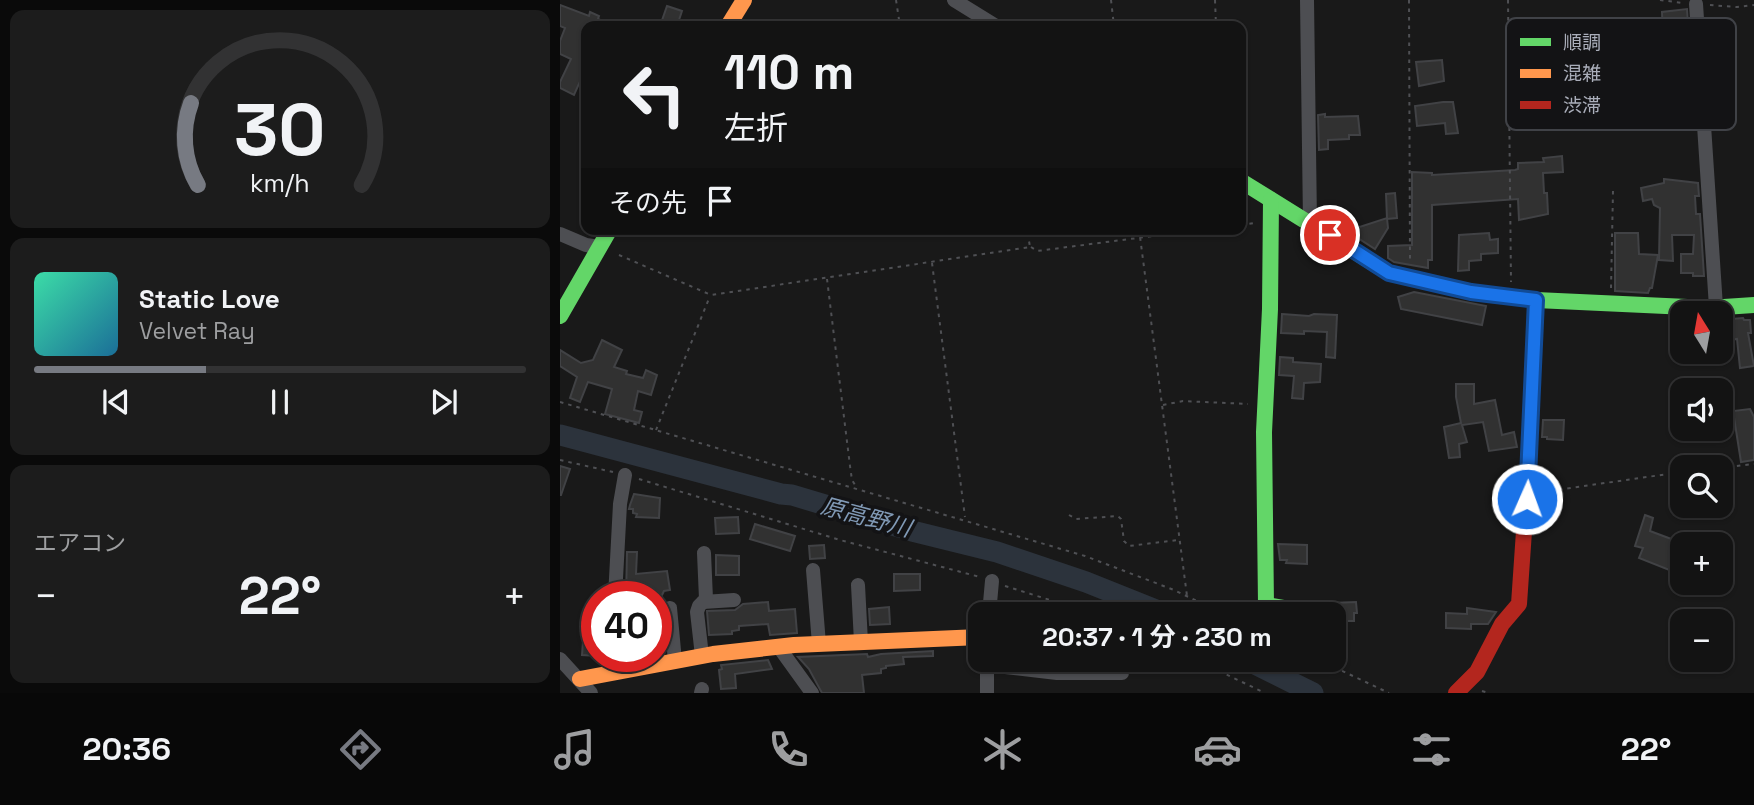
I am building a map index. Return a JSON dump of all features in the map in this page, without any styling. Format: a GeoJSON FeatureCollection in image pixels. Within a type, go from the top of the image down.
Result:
{"type":"FeatureCollection","features":[{"type":"Feature","properties":{"kind":"main road"},"geometry":{"type":"LineString","coordinates":[[731,21],[744,0]]}},
{"type":"Feature","properties":{"kind":"main road"},"geometry":{"type":"LineString","coordinates":[[1246,184],[1389,273],[1471,292],[1536,300],[1670,305]]}},
{"type":"Feature","properties":{"kind":"main road"},"geometry":{"type":"LineString","coordinates":[[1266,602],[1265,405],[1272,200]]}},
{"type":"Feature","properties":{"kind":"main road"},"geometry":{"type":"LineString","coordinates":[[560,316],[607,235]]}},
{"type":"Feature","properties":{"kind":"main road"},"geometry":{"type":"LineString","coordinates":[[1456,693],[1477,672],[1502,624],[1519,604],[1536,300]]}},
{"type":"Feature","properties":{"kind":"main road"},"geometry":{"type":"LineString","coordinates":[[1733,306],[1754,305]]}},
{"type":"Feature","properties":{"kind":"main road"},"geometry":{"type":"LineString","coordinates":[[580,679],[702,656],[778,646],[968,638]]}},
{"type":"Feature","properties":{"kind":"street"},"geometry":{"type":"LineString","coordinates":[[954,0],[988,21]]}},
{"type":"Feature","properties":{"kind":"street"},"geometry":{"type":"LineString","coordinates":[[1307,0],[1310,222]]}},
{"type":"Feature","properties":{"kind":"street"},"geometry":{"type":"LineString","coordinates":[[1696,4],[1697,18]]}},
{"type":"Feature","properties":{"kind":"street"},"geometry":{"type":"LineString","coordinates":[[1704,130],[1716,301]]}},
{"type":"Feature","properties":{"kind":"street"},"geometry":{"type":"LineString","coordinates":[[560,234],[586,245],[600,247]]}},
{"type":"Feature","properties":{"kind":"street"},"geometry":{"type":"LineString","coordinates":[[616,581],[620,504],[625,475]]}},
{"type":"Feature","properties":{"kind":"street"},"geometry":{"type":"LineString","coordinates":[[702,656],[697,612],[706,599],[704,552]]}},
{"type":"Feature","properties":{"kind":"street"},"geometry":{"type":"LineString","coordinates":[[813,570],[819,644]]}},
{"type":"Feature","properties":{"kind":"street"},"geometry":{"type":"LineString","coordinates":[[990,602],[992,582]]}},
{"type":"Feature","properties":{"kind":"street"},"geometry":{"type":"LineString","coordinates":[[858,585],[861,642]]}},
{"type":"Feature","properties":{"kind":"street"},"geometry":{"type":"LineString","coordinates":[[703,602],[734,600]]}},
{"type":"Feature","properties":{"kind":"street"},"geometry":{"type":"LineString","coordinates":[[672,629],[675,661]]}},
{"type":"Feature","properties":{"kind":"street"},"geometry":{"type":"LineString","coordinates":[[778,646],[812,693]]}},
{"type":"Feature","properties":{"kind":"street"},"geometry":{"type":"LineString","coordinates":[[560,659],[591,693]]}},
{"type":"Feature","properties":{"kind":"street"},"geometry":{"type":"LineString","coordinates":[[987,672],[987,693]]}},
{"type":"Feature","properties":{"kind":"street"},"geometry":{"type":"LineString","coordinates":[[1051,672],[1122,673]]}},
{"type":"Feature","properties":{"kind":"path"},"geometry":{"type":"LineString","coordinates":[[896,0],[899,21]]}},
{"type":"Feature","properties":{"kind":"path"},"geometry":{"type":"LineString","coordinates":[[1111,0],[1113,21]]}},
{"type":"Feature","properties":{"kind":"path"},"geometry":{"type":"LineString","coordinates":[[1215,0],[1216,21]]}},
{"type":"Feature","properties":{"kind":"path"},"geometry":{"type":"LineString","coordinates":[[1409,0],[1410,278]]}},
{"type":"Feature","properties":{"kind":"path"},"geometry":{"type":"LineString","coordinates":[[1508,0],[1508,18]]}},
{"type":"Feature","properties":{"kind":"path"},"geometry":{"type":"LineString","coordinates":[[1736,0],[1737,7]]}},
{"type":"Feature","properties":{"kind":"path"},"geometry":{"type":"LineString","coordinates":[[1509,130],[1511,297]]}},
{"type":"Feature","properties":{"kind":"path"},"geometry":{"type":"LineString","coordinates":[[1611,303],[1613,191]]}},
{"type":"Feature","properties":{"kind":"path"},"geometry":{"type":"LineString","coordinates":[[1028,235],[1030,247]]}},
{"type":"Feature","properties":{"kind":"path"},"geometry":{"type":"LineString","coordinates":[[1140,235],[1188,597]]}},
{"type":"Feature","properties":{"kind":"path"},"geometry":{"type":"LineString","coordinates":[[600,247],[711,295],[1030,247],[1037,251],[1163,235]]}},
{"type":"Feature","properties":{"kind":"path"},"geometry":{"type":"LineString","coordinates":[[932,262],[965,519]]}},
{"type":"Feature","properties":{"kind":"path"},"geometry":{"type":"LineString","coordinates":[[827,277],[852,480],[858,489]]}},
{"type":"Feature","properties":{"kind":"path"},"geometry":{"type":"LineString","coordinates":[[655,431],[711,295]]}},
{"type":"Feature","properties":{"kind":"path"},"geometry":{"type":"LineString","coordinates":[[1161,405],[1183,401],[1265,405]]}},
{"type":"Feature","properties":{"kind":"path"},"geometry":{"type":"LineString","coordinates":[[560,402],[1085,556],[1199,602]]}},
{"type":"Feature","properties":{"kind":"path"},"geometry":{"type":"LineString","coordinates":[[560,460],[625,475],[1057,602]]}},
{"type":"Feature","properties":{"kind":"path"},"geometry":{"type":"LineString","coordinates":[[1733,466],[1754,464]]}},
{"type":"Feature","properties":{"kind":"path"},"geometry":{"type":"LineString","coordinates":[[1527,494],[1670,474]]}},
{"type":"Feature","properties":{"kind":"path"},"geometry":{"type":"LineString","coordinates":[[1069,515],[1076,519],[1118,516],[1121,519],[1124,541],[1129,546],[1179,540]]}},
{"type":"Feature","properties":{"kind":"path"},"geometry":{"type":"LineString","coordinates":[[1221,672],[1265,693]]}},
{"type":"Feature","properties":{"kind":"path"},"geometry":{"type":"LineString","coordinates":[[1344,672],[1389,693]]}},
{"type":"Feature","properties":{"kind":"building"},"geometry":{"type":"Polygon","coordinates":[[[560,5],[589,16],[590,12],[603,21],[581,21],[581,79],[574,95],[560,88],[560,82],[571,59],[560,54],[560,41],[565,28],[560,26],[560,5]]]}},
{"type":"Feature","properties":{"kind":"building"},"geometry":{"type":"Polygon","coordinates":[[[667,6],[682,11],[679,21],[662,21],[667,6]]]}},
{"type":"Feature","properties":{"kind":"building"},"geometry":{"type":"Polygon","coordinates":[[[1687,9],[1688,18],[1662,18],[1662,12],[1687,9]]]}},
{"type":"Feature","properties":{"kind":"building"},"geometry":{"type":"Polygon","coordinates":[[[1442,60],[1444,81],[1419,86],[1416,62],[1442,60]]]}},
{"type":"Feature","properties":{"kind":"building"},"geometry":{"type":"Polygon","coordinates":[[[1453,102],[1458,133],[1446,134],[1445,123],[1417,126],[1415,106],[1453,102]]]}},
{"type":"Feature","properties":{"kind":"building"},"geometry":{"type":"Polygon","coordinates":[[[1325,114],[1325,117],[1358,116],[1360,135],[1349,135],[1349,139],[1328,140],[1328,149],[1319,150],[1318,115],[1325,114]]]}},
{"type":"Feature","properties":{"kind":"building"},"geometry":{"type":"Polygon","coordinates":[[[1562,156],[1563,172],[1543,173],[1548,214],[1519,220],[1518,199],[1432,205],[1432,260],[1428,260],[1428,268],[1394,262],[1388,258],[1388,246],[1412,245],[1412,172],[1432,175],[1515,170],[1518,169],[1518,163],[1544,162],[1543,158],[1562,156]]]}},
{"type":"Feature","properties":{"kind":"building"},"geometry":{"type":"Polygon","coordinates":[[[1664,179],[1698,183],[1699,196],[1695,196],[1696,214],[1700,214],[1704,276],[1681,273],[1681,254],[1693,254],[1694,235],[1672,235],[1673,261],[1659,260],[1660,208],[1654,205],[1652,199],[1643,201],[1641,188],[1664,183],[1664,179]]]}},
{"type":"Feature","properties":{"kind":"building"},"geometry":{"type":"Polygon","coordinates":[[[1395,193],[1397,218],[1387,219],[1386,194],[1395,193]]]}},
{"type":"Feature","properties":{"kind":"building"},"geometry":{"type":"Polygon","coordinates":[[[1387,218],[1388,228],[1375,249],[1347,231],[1387,218]]]}},
{"type":"Feature","properties":{"kind":"building"},"geometry":{"type":"Polygon","coordinates":[[[1489,233],[1490,240],[1498,239],[1498,253],[1481,254],[1481,260],[1469,261],[1469,270],[1458,271],[1459,235],[1489,233]]]}},
{"type":"Feature","properties":{"kind":"building"},"geometry":{"type":"Polygon","coordinates":[[[1615,233],[1638,233],[1639,254],[1658,255],[1652,288],[1648,293],[1615,291],[1615,233]]]}},
{"type":"Feature","properties":{"kind":"building"},"geometry":{"type":"Polygon","coordinates":[[[1414,292],[1486,306],[1482,325],[1401,309],[1398,297],[1414,292]]]}},
{"type":"Feature","properties":{"kind":"building"},"geometry":{"type":"Polygon","coordinates":[[[1282,314],[1337,315],[1335,358],[1326,357],[1327,332],[1281,333],[1282,314]]]}},
{"type":"Feature","properties":{"kind":"building"},"geometry":{"type":"Polygon","coordinates":[[[1733,319],[1750,320],[1751,333],[1748,333],[1754,366],[1740,368],[1737,339],[1733,340],[1733,319]]]}},
{"type":"Feature","properties":{"kind":"building"},"geometry":{"type":"Polygon","coordinates":[[[602,340],[622,350],[614,367],[627,371],[626,374],[643,378],[646,370],[657,375],[651,395],[638,391],[634,410],[642,412],[639,423],[605,414],[612,389],[588,382],[580,402],[570,398],[577,377],[560,366],[560,350],[581,363],[593,360],[602,340]]]}},
{"type":"Feature","properties":{"kind":"building"},"geometry":{"type":"Polygon","coordinates":[[[1280,357],[1293,358],[1293,362],[1321,364],[1320,382],[1304,383],[1303,399],[1292,398],[1294,376],[1279,375],[1280,357]]]}},
{"type":"Feature","properties":{"kind":"building"},"geometry":{"type":"Polygon","coordinates":[[[1456,384],[1474,384],[1474,404],[1495,400],[1502,435],[1514,432],[1517,447],[1489,451],[1483,422],[1462,425],[1467,442],[1459,444],[1460,457],[1449,458],[1444,427],[1461,423],[1456,384]]]}},
{"type":"Feature","properties":{"kind":"building"},"geometry":{"type":"Polygon","coordinates":[[[1750,409],[1754,417],[1754,460],[1741,462],[1733,411],[1750,409]]]}},
{"type":"Feature","properties":{"kind":"building"},"geometry":{"type":"Polygon","coordinates":[[[1543,420],[1564,420],[1563,440],[1542,437],[1543,420]]]}},
{"type":"Feature","properties":{"kind":"building"},"geometry":{"type":"Polygon","coordinates":[[[560,466],[570,469],[561,495],[560,495],[560,466]]]}},
{"type":"Feature","properties":{"kind":"building"},"geometry":{"type":"Polygon","coordinates":[[[634,494],[660,498],[659,518],[636,517],[633,509],[629,509],[634,494]]]}},
{"type":"Feature","properties":{"kind":"building"},"geometry":{"type":"Polygon","coordinates":[[[1645,515],[1653,518],[1650,531],[1670,538],[1670,570],[1639,558],[1643,548],[1635,546],[1645,515]]]}},
{"type":"Feature","properties":{"kind":"building"},"geometry":{"type":"Polygon","coordinates":[[[738,517],[739,533],[716,534],[715,518],[738,517]]]}},
{"type":"Feature","properties":{"kind":"building"},"geometry":{"type":"Polygon","coordinates":[[[755,524],[795,536],[790,551],[750,539],[755,524]]]}},
{"type":"Feature","properties":{"kind":"building"},"geometry":{"type":"Polygon","coordinates":[[[1278,544],[1307,545],[1307,564],[1280,560],[1278,544]]]}},
{"type":"Feature","properties":{"kind":"building"},"geometry":{"type":"Polygon","coordinates":[[[824,545],[825,558],[810,559],[809,546],[824,545]]]}},
{"type":"Feature","properties":{"kind":"building"},"geometry":{"type":"Polygon","coordinates":[[[627,552],[637,552],[636,574],[667,571],[669,581],[626,581],[627,552]]]}},
{"type":"Feature","properties":{"kind":"building"},"geometry":{"type":"Polygon","coordinates":[[[716,555],[739,556],[739,575],[716,575],[716,555]]]}},
{"type":"Feature","properties":{"kind":"building"},"geometry":{"type":"Polygon","coordinates":[[[894,574],[920,574],[920,590],[894,591],[894,574]]]}},
{"type":"Feature","properties":{"kind":"building"},"geometry":{"type":"Polygon","coordinates":[[[768,602],[769,611],[795,609],[797,633],[770,635],[768,624],[739,626],[739,630],[732,631],[732,634],[709,635],[707,611],[735,610],[743,604],[768,602]]]}},
{"type":"Feature","properties":{"kind":"building"},"geometry":{"type":"Polygon","coordinates":[[[1346,602],[1356,602],[1357,613],[1354,613],[1354,621],[1346,621],[1346,602]]]}},
{"type":"Feature","properties":{"kind":"building"},"geometry":{"type":"Polygon","coordinates":[[[889,607],[890,624],[870,625],[869,609],[889,607]]]}},
{"type":"Feature","properties":{"kind":"building"},"geometry":{"type":"Polygon","coordinates":[[[1467,608],[1496,612],[1488,624],[1471,624],[1471,629],[1446,628],[1446,613],[1467,614],[1467,608]]]}},
{"type":"Feature","properties":{"kind":"building"},"geometry":{"type":"Polygon","coordinates":[[[933,651],[933,656],[903,657],[904,664],[886,666],[881,669],[881,673],[862,675],[864,693],[822,693],[809,669],[798,657],[867,654],[868,657],[933,651]]]}},
{"type":"Feature","properties":{"kind":"building"},"geometry":{"type":"Polygon","coordinates":[[[768,660],[772,669],[735,674],[736,688],[721,689],[721,665],[768,660]]]}},
{"type":"Feature","properties":{"kind":"waterway","name":"原高野川"},"geometry":{"type":"LineString","coordinates":[[560,435],[997,552],[1136,602]]}},
{"type":"Feature","properties":{"kind":"waterway","name":"原高野川"},"geometry":{"type":"LineString","coordinates":[[1271,672],[1313,693]]}},
{"type":"Feature","properties":{"kind":"traffic: fast"},"geometry":{"type":"LineString","coordinates":[[1246,184],[1389,273],[1471,292],[1536,300],[1709,308],[1754,305]]}},
{"type":"Feature","properties":{"kind":"traffic: fast"},"geometry":{"type":"LineString","coordinates":[[1266,602],[1264,432],[1270,309],[1271,200]]}},
{"type":"Feature","properties":{"kind":"traffic: fast"},"geometry":{"type":"LineString","coordinates":[[560,316],[607,235]]}},
{"type":"Feature","properties":{"kind":"traffic: slow"},"geometry":{"type":"LineString","coordinates":[[731,21],[744,0]]}},
{"type":"Feature","properties":{"kind":"traffic: slow"},"geometry":{"type":"LineString","coordinates":[[1528,473],[1536,300]]}},
{"type":"Feature","properties":{"kind":"traffic: slow"},"geometry":{"type":"LineString","coordinates":[[580,679],[713,654],[794,645],[968,638]]}},
{"type":"Feature","properties":{"kind":"traffic: jam"},"geometry":{"type":"LineString","coordinates":[[1456,693],[1477,672],[1502,624],[1519,604],[1528,473]]}},
{"type":"Feature","properties":{"kind":"route"},"geometry":{"type":"LineString","coordinates":[[1330,235],[1389,273],[1471,292],[1536,300],[1527,499]]}}]}
